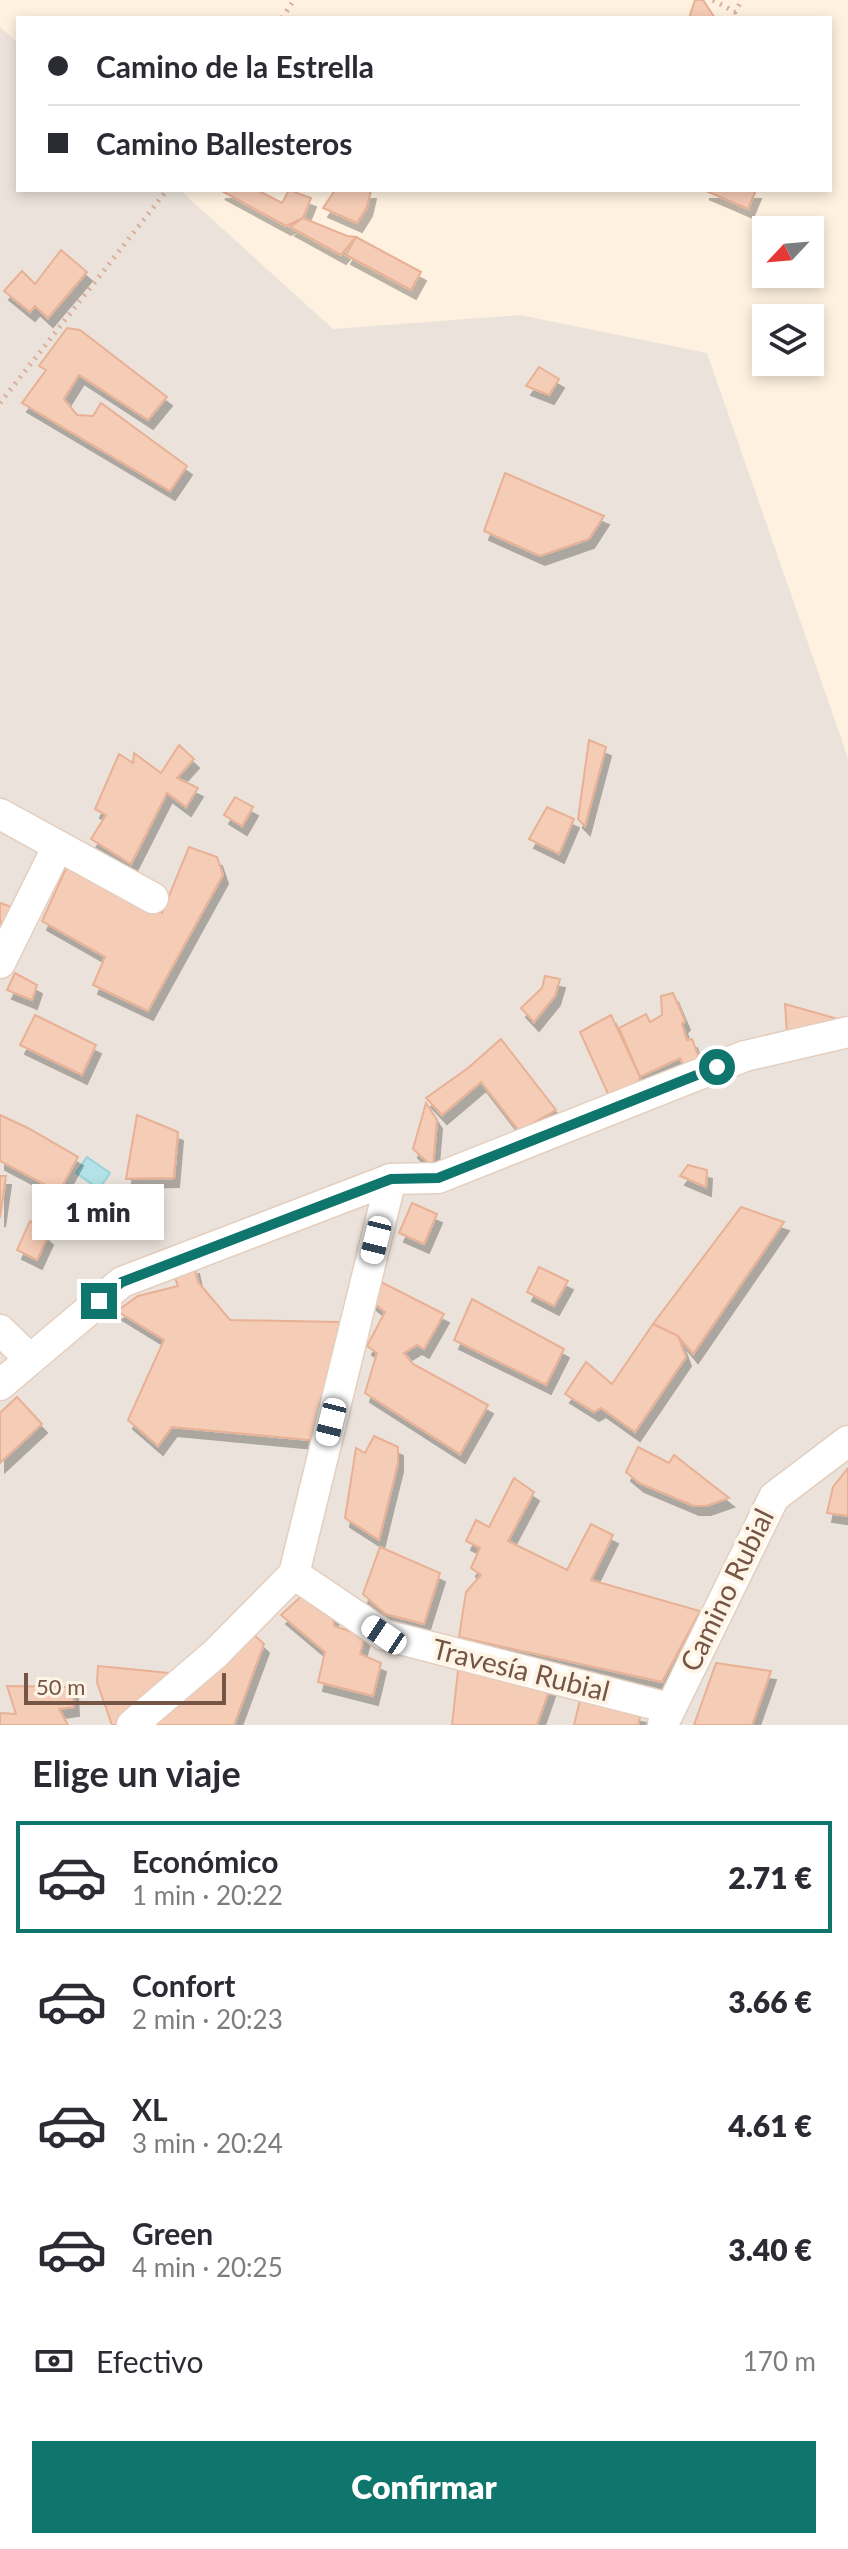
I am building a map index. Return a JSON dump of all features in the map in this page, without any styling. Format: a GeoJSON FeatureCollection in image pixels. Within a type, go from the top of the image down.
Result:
{"type":"FeatureCollection","features":[{"type":"Feature","properties":{"kind":"street"},"geometry":{"type":"LineString","coordinates":[[0,814],[153,898]]}},
{"type":"Feature","properties":{"kind":"street"},"geometry":{"type":"LineString","coordinates":[[0,963],[58,846]]}},
{"type":"Feature","properties":{"kind":"street"},"geometry":{"type":"LineString","coordinates":[[0,1385],[122,1282],[391,1179],[438,1178],[745,1056],[848,1032]]}},
{"type":"Feature","properties":{"kind":"street"},"geometry":{"type":"LineString","coordinates":[[132,1725],[215,1654],[294,1574],[391,1179]]}},
{"type":"Feature","properties":{"kind":"street"},"geometry":{"type":"LineString","coordinates":[[0,1330],[29,1358]]}},
{"type":"Feature","properties":{"kind":"street","name":"Camino Rubial"},"geometry":{"type":"LineString","coordinates":[[666,1717],[774,1497],[848,1441]]}},
{"type":"Feature","properties":{"kind":"street","name":"Travesía Rubial"},"geometry":{"type":"LineString","coordinates":[[294,1574],[384,1635],[666,1717]]}},
{"type":"Feature","properties":{"kind":"path"},"geometry":{"type":"LineString","coordinates":[[713,0],[735,12],[742,0]]}},
{"type":"Feature","properties":{"kind":"path"},"geometry":{"type":"LineString","coordinates":[[0,403],[165,192]]}},
{"type":"Feature","properties":{"kind":"shaded area"},"geometry":{"type":"Polygon","coordinates":[[[0,27],[16,41],[16,192],[182,192],[333,329],[520,315],[707,353],[848,758],[848,1725],[0,1725],[0,27]]]}},
{"type":"Feature","properties":{"kind":"water"},"geometry":{"type":"Polygon","coordinates":[[[87,1157],[110,1173],[99,1189],[76,1173],[87,1157]]]}},
{"type":"Feature","properties":{"kind":"building"},"geometry":{"type":"Polygon","coordinates":[[[695,0],[703,0],[714,16],[690,16],[695,0]]]}},
{"type":"Feature","properties":{"kind":"building"},"geometry":{"type":"Polygon","coordinates":[[[224,192],[261,192],[282,203],[288,192],[311,198],[303,218],[286,226],[224,192]]]}},
{"type":"Feature","properties":{"kind":"building"},"geometry":{"type":"Polygon","coordinates":[[[334,192],[371,192],[367,207],[357,223],[323,208],[334,192]]]}},
{"type":"Feature","properties":{"kind":"building"},"geometry":{"type":"Polygon","coordinates":[[[709,192],[755,192],[748,209],[709,192]]]}},
{"type":"Feature","properties":{"kind":"building"},"geometry":{"type":"Polygon","coordinates":[[[303,218],[356,237],[341,255],[290,227],[303,218]]]}},
{"type":"Feature","properties":{"kind":"building"},"geometry":{"type":"Polygon","coordinates":[[[356,237],[421,272],[411,290],[346,255],[356,237]]]}},
{"type":"Feature","properties":{"kind":"building"},"geometry":{"type":"Polygon","coordinates":[[[61,250],[87,272],[48,318],[35,306],[30,312],[4,291],[22,271],[35,284],[61,250]]]}},
{"type":"Feature","properties":{"kind":"building"},"geometry":{"type":"Polygon","coordinates":[[[67,328],[80,330],[167,397],[148,420],[79,375],[64,399],[77,415],[93,416],[101,403],[187,466],[170,491],[22,403],[46,370],[39,366],[67,328]]]}},
{"type":"Feature","properties":{"kind":"building"},"geometry":{"type":"Polygon","coordinates":[[[539,367],[559,379],[549,395],[526,386],[539,367]]]}},
{"type":"Feature","properties":{"kind":"building"},"geometry":{"type":"Polygon","coordinates":[[[505,473],[604,516],[589,539],[540,556],[484,531],[505,473]]]}},
{"type":"Feature","properties":{"kind":"building"},"geometry":{"type":"Polygon","coordinates":[[[589,740],[606,747],[585,826],[578,819],[589,740]]]}},
{"type":"Feature","properties":{"kind":"building"},"geometry":{"type":"Polygon","coordinates":[[[179,745],[194,759],[177,778],[198,788],[186,807],[167,793],[131,864],[91,839],[106,815],[95,809],[119,754],[133,763],[134,753],[161,773],[179,745]]]}},
{"type":"Feature","properties":{"kind":"building"},"geometry":{"type":"Polygon","coordinates":[[[235,797],[253,807],[242,826],[224,815],[235,797]]]}},
{"type":"Feature","properties":{"kind":"building"},"geometry":{"type":"Polygon","coordinates":[[[547,807],[574,819],[559,854],[529,839],[547,807]]]}},
{"type":"Feature","properties":{"kind":"building"},"geometry":{"type":"Polygon","coordinates":[[[189,847],[217,857],[223,875],[148,1011],[93,985],[105,957],[42,921],[69,862],[162,913],[189,847]]]}},
{"type":"Feature","properties":{"kind":"building"},"geometry":{"type":"Polygon","coordinates":[[[0,903],[12,907],[0,926],[0,903]]]}},
{"type":"Feature","properties":{"kind":"building"},"geometry":{"type":"Polygon","coordinates":[[[15,973],[37,985],[32,1000],[7,990],[15,973]]]}},
{"type":"Feature","properties":{"kind":"building"},"geometry":{"type":"Polygon","coordinates":[[[545,976],[560,979],[555,996],[534,1022],[521,1008],[542,988],[545,976]]]}},
{"type":"Feature","properties":{"kind":"building"},"geometry":{"type":"Polygon","coordinates":[[[673,993],[685,1021],[682,1024],[687,1040],[692,1039],[700,1061],[685,1069],[680,1058],[640,1077],[619,1028],[646,1014],[650,1022],[662,1015],[661,996],[673,993]]]}},
{"type":"Feature","properties":{"kind":"building"},"geometry":{"type":"Polygon","coordinates":[[[785,1004],[838,1019],[787,1035],[785,1004]]]}},
{"type":"Feature","properties":{"kind":"building"},"geometry":{"type":"Polygon","coordinates":[[[35,1015],[96,1045],[82,1075],[20,1045],[35,1015]]]}},
{"type":"Feature","properties":{"kind":"building"},"geometry":{"type":"Polygon","coordinates":[[[611,1015],[640,1077],[637,1085],[609,1096],[580,1032],[611,1015]]]}},
{"type":"Feature","properties":{"kind":"building"},"geometry":{"type":"Polygon","coordinates":[[[501,1039],[556,1110],[519,1131],[481,1082],[442,1115],[426,1098],[501,1039]]]}},
{"type":"Feature","properties":{"kind":"building"},"geometry":{"type":"Polygon","coordinates":[[[426,1103],[437,1120],[433,1167],[413,1149],[426,1103]]]}},
{"type":"Feature","properties":{"kind":"building"},"geometry":{"type":"Polygon","coordinates":[[[0,1115],[78,1157],[59,1192],[0,1161],[0,1115]]]}},
{"type":"Feature","properties":{"kind":"building"},"geometry":{"type":"Polygon","coordinates":[[[137,1115],[178,1132],[174,1178],[126,1179],[137,1115]]]}},
{"type":"Feature","properties":{"kind":"building"},"geometry":{"type":"Polygon","coordinates":[[[688,1165],[707,1170],[706,1187],[680,1176],[688,1165]]]}},
{"type":"Feature","properties":{"kind":"building"},"geometry":{"type":"Polygon","coordinates":[[[0,1176],[6,1176],[0,1218],[0,1176]]]}},
{"type":"Feature","properties":{"kind":"building"},"geometry":{"type":"Polygon","coordinates":[[[412,1203],[437,1214],[424,1244],[399,1233],[412,1203]]]}},
{"type":"Feature","properties":{"kind":"building"},"geometry":{"type":"Polygon","coordinates":[[[741,1207],[784,1222],[693,1354],[678,1336],[653,1324],[741,1207]]]}},
{"type":"Feature","properties":{"kind":"building"},"geometry":{"type":"Polygon","coordinates":[[[30,1221],[48,1236],[37,1260],[17,1250],[30,1221]]]}},
{"type":"Feature","properties":{"kind":"building"},"geometry":{"type":"Polygon","coordinates":[[[194,1265],[198,1282],[230,1320],[340,1322],[319,1441],[172,1427],[158,1446],[128,1420],[164,1340],[117,1311],[138,1296],[178,1286],[172,1270],[194,1265]]]}},
{"type":"Feature","properties":{"kind":"building"},"geometry":{"type":"Polygon","coordinates":[[[539,1267],[568,1281],[554,1306],[527,1292],[539,1267]]]}},
{"type":"Feature","properties":{"kind":"building"},"geometry":{"type":"Polygon","coordinates":[[[381,1282],[444,1314],[424,1349],[417,1345],[404,1353],[413,1364],[488,1405],[460,1454],[365,1393],[377,1353],[367,1346],[385,1312],[370,1300],[381,1282]]]}},
{"type":"Feature","properties":{"kind":"building"},"geometry":{"type":"Polygon","coordinates":[[[472,1299],[564,1349],[546,1385],[454,1340],[472,1299]]]}},
{"type":"Feature","properties":{"kind":"building"},"geometry":{"type":"Polygon","coordinates":[[[653,1324],[678,1336],[686,1357],[635,1432],[601,1408],[594,1412],[565,1394],[586,1362],[612,1384],[653,1324]]]}},
{"type":"Feature","properties":{"kind":"building"},"geometry":{"type":"Polygon","coordinates":[[[17,1397],[42,1424],[0,1463],[0,1413],[17,1397]]]}},
{"type":"Feature","properties":{"kind":"building"},"geometry":{"type":"Polygon","coordinates":[[[374,1436],[398,1447],[398,1463],[379,1540],[345,1518],[356,1448],[365,1453],[374,1436]]]}},
{"type":"Feature","properties":{"kind":"building"},"geometry":{"type":"Polygon","coordinates":[[[638,1447],[669,1463],[674,1455],[729,1498],[706,1506],[694,1506],[639,1483],[626,1472],[638,1447]]]}},
{"type":"Feature","properties":{"kind":"building"},"geometry":{"type":"Polygon","coordinates":[[[848,1468],[848,1516],[827,1513],[833,1487],[848,1468]]]}},
{"type":"Feature","properties":{"kind":"building"},"geometry":{"type":"Polygon","coordinates":[[[514,1478],[534,1492],[508,1541],[567,1570],[591,1524],[613,1535],[591,1580],[700,1611],[662,1682],[459,1637],[466,1592],[481,1575],[471,1568],[480,1548],[466,1541],[476,1520],[489,1527],[514,1478]]]}},
{"type":"Feature","properties":{"kind":"building"},"geometry":{"type":"Polygon","coordinates":[[[380,1547],[440,1573],[424,1624],[385,1614],[363,1594],[380,1547]]]}},
{"type":"Feature","properties":{"kind":"building"},"geometry":{"type":"Polygon","coordinates":[[[308,1590],[333,1611],[334,1626],[352,1632],[352,1625],[365,1635],[360,1654],[381,1663],[373,1696],[318,1682],[325,1652],[281,1615],[308,1590]]]}},
{"type":"Feature","properties":{"kind":"building"},"geometry":{"type":"Polygon","coordinates":[[[254,1635],[264,1644],[234,1725],[146,1725],[254,1635]]]}},
{"type":"Feature","properties":{"kind":"building"},"geometry":{"type":"Polygon","coordinates":[[[459,1662],[552,1682],[537,1725],[452,1725],[459,1662]]]}},
{"type":"Feature","properties":{"kind":"building"},"geometry":{"type":"Polygon","coordinates":[[[716,1663],[771,1671],[752,1725],[694,1725],[716,1663]]]}},
{"type":"Feature","properties":{"kind":"building"},"geometry":{"type":"Polygon","coordinates":[[[98,1666],[170,1673],[118,1725],[112,1725],[97,1682],[98,1666]]]}},
{"type":"Feature","properties":{"kind":"building"},"geometry":{"type":"Polygon","coordinates":[[[7,1686],[73,1687],[74,1707],[59,1709],[68,1725],[0,1725],[0,1713],[16,1714],[7,1686]]]}},
{"type":"Feature","properties":{"kind":"building"},"geometry":{"type":"Polygon","coordinates":[[[580,1700],[641,1714],[638,1725],[574,1725],[580,1700]]]}},
{"type":"Feature","properties":{"kind":"route"},"geometry":{"type":"LineString","coordinates":[[99,1301],[122,1282],[391,1179],[438,1178],[717,1067]]}}]}
